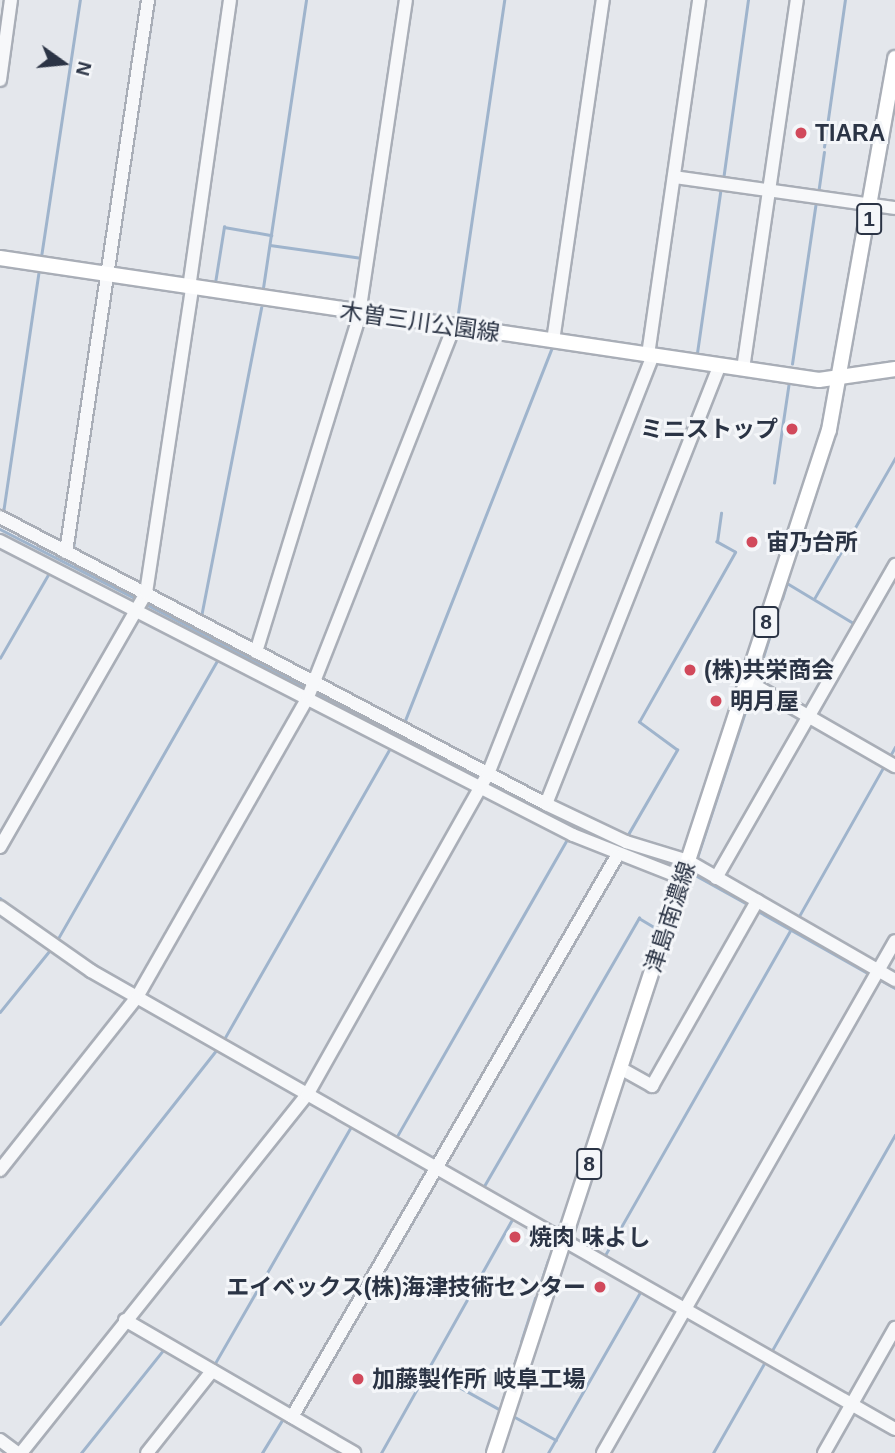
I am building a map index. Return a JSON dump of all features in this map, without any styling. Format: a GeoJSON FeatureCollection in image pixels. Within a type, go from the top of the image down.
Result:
{"type":"FeatureCollection","features":[{"type":"Feature","properties":{"kind":"main road","name":"1"},"geometry":{"type":"LineString","coordinates":[[841,380],[895,58]]}},
{"type":"Feature","properties":{"kind":"main road","name":"木曽三川公園線"},"geometry":{"type":"LineString","coordinates":[[0,258],[359,314],[743,369],[841,380],[895,369]]}},
{"type":"Feature","properties":{"kind":"main road","name":"津島南濃線"},"geometry":{"type":"LineString","coordinates":[[494,1453],[747,681],[841,380]]}},
{"type":"Feature","properties":{"kind":"street"},"geometry":{"type":"LineString","coordinates":[[0,80],[11,0]]}},
{"type":"Feature","properties":{"kind":"street"},"geometry":{"type":"LineString","coordinates":[[66,552],[148,0]]}},
{"type":"Feature","properties":{"kind":"street"},"geometry":{"type":"LineString","coordinates":[[0,847],[141,601],[190,288],[230,0]]}},
{"type":"Feature","properties":{"kind":"street"},"geometry":{"type":"LineString","coordinates":[[256,652],[359,314],[405,0]]}},
{"type":"Feature","properties":{"kind":"street"},"geometry":{"type":"LineString","coordinates":[[553,341],[603,0]]}},
{"type":"Feature","properties":{"kind":"street"},"geometry":{"type":"LineString","coordinates":[[0,1440],[19,1453],[307,1095],[485,781],[650,355],[699,0]]}},
{"type":"Feature","properties":{"kind":"street"},"geometry":{"type":"LineString","coordinates":[[743,369],[797,0]]}},
{"type":"Feature","properties":{"kind":"street"},"geometry":{"type":"LineString","coordinates":[[674,177],[895,208]]}},
{"type":"Feature","properties":{"kind":"street"},"geometry":{"type":"LineString","coordinates":[[0,1170],[137,997],[312,690],[454,326]]}},
{"type":"Feature","properties":{"kind":"street"},"geometry":{"type":"LineString","coordinates":[[546,804],[719,366]]}},
{"type":"Feature","properties":{"kind":"street"},"geometry":{"type":"LineString","coordinates":[[0,517],[66,552],[141,601],[485,781],[617,856],[716,878],[754,905],[876,974],[895,980]]}},
{"type":"Feature","properties":{"kind":"street"},"geometry":{"type":"LineString","coordinates":[[0,541],[256,652],[312,690]]}},
{"type":"Feature","properties":{"kind":"street"},"geometry":{"type":"LineString","coordinates":[[716,878],[895,565]]}},
{"type":"Feature","properties":{"kind":"street"},"geometry":{"type":"LineString","coordinates":[[747,681],[895,766]]}},
{"type":"Feature","properties":{"kind":"street"},"geometry":{"type":"LineString","coordinates":[[485,781],[546,804],[685,869]]}},
{"type":"Feature","properties":{"kind":"street"},"geometry":{"type":"LineString","coordinates":[[292,1417],[617,856]]}},
{"type":"Feature","properties":{"kind":"street"},"geometry":{"type":"LineString","coordinates":[[620,1068],[652,1086],[754,905]]}},
{"type":"Feature","properties":{"kind":"street"},"geometry":{"type":"LineString","coordinates":[[0,907],[137,997],[895,1429]]}},
{"type":"Feature","properties":{"kind":"street"},"geometry":{"type":"LineString","coordinates":[[603,1453],[895,941]]}},
{"type":"Feature","properties":{"kind":"street"},"geometry":{"type":"LineString","coordinates":[[125,1320],[354,1453]]}},
{"type":"Feature","properties":{"kind":"street"},"geometry":{"type":"LineString","coordinates":[[824,1453],[895,1328]]}},
{"type":"Feature","properties":{"kind":"street"},"geometry":{"type":"LineString","coordinates":[[147,1453],[212,1371]]}},
{"type":"Feature","properties":{"kind":"waterway"},"geometry":{"type":"LineString","coordinates":[[41,257],[80,0]]}},
{"type":"Feature","properties":{"kind":"waterway"},"geometry":{"type":"LineString","coordinates":[[145,62],[154,0]]}},
{"type":"Feature","properties":{"kind":"waterway"},"geometry":{"type":"LineString","coordinates":[[263,288],[306,0]]}},
{"type":"Feature","properties":{"kind":"waterway"},"geometry":{"type":"LineString","coordinates":[[457,320],[504,0]]}},
{"type":"Feature","properties":{"kind":"waterway"},"geometry":{"type":"LineString","coordinates":[[723,180],[748,0]]}},
{"type":"Feature","properties":{"kind":"waterway"},"geometry":{"type":"LineString","coordinates":[[824,147],[845,0]]}},
{"type":"Feature","properties":{"kind":"waterway"},"geometry":{"type":"LineString","coordinates":[[818,194],[824,152]]}},
{"type":"Feature","properties":{"kind":"waterway"},"geometry":{"type":"LineString","coordinates":[[697,353],[721,187]]}},
{"type":"Feature","properties":{"kind":"waterway"},"geometry":{"type":"LineString","coordinates":[[792,364],[816,201]]}},
{"type":"Feature","properties":{"kind":"waterway"},"geometry":{"type":"LineString","coordinates":[[215,283],[224,227],[271,235]]}},
{"type":"Feature","properties":{"kind":"waterway"},"geometry":{"type":"LineString","coordinates":[[270,245],[363,258]]}},
{"type":"Feature","properties":{"kind":"waterway"},"geometry":{"type":"LineString","coordinates":[[642,346],[656,256]]}},
{"type":"Feature","properties":{"kind":"waterway"},"geometry":{"type":"LineString","coordinates":[[3,513],[39,270]]}},
{"type":"Feature","properties":{"kind":"waterway"},"geometry":{"type":"LineString","coordinates":[[201,617],[261,308]]}},
{"type":"Feature","properties":{"kind":"waterway"},"geometry":{"type":"LineString","coordinates":[[404,723],[551,349]]}},
{"type":"Feature","properties":{"kind":"waterway"},"geometry":{"type":"LineString","coordinates":[[774,483],[789,382]]}},
{"type":"Feature","properties":{"kind":"waterway"},"geometry":{"type":"LineString","coordinates":[[814,599],[895,458]]}},
{"type":"Feature","properties":{"kind":"waterway"},"geometry":{"type":"LineString","coordinates":[[73,549],[78,511]]}},
{"type":"Feature","properties":{"kind":"waterway"},"geometry":{"type":"LineString","coordinates":[[626,838],[677,750],[639,722],[735,552],[717,542],[721,513]]}},
{"type":"Feature","properties":{"kind":"waterway"},"geometry":{"type":"LineString","coordinates":[[0,529],[137,599]]}},
{"type":"Feature","properties":{"kind":"waterway"},"geometry":{"type":"LineString","coordinates":[[0,658],[49,573]]}},
{"type":"Feature","properties":{"kind":"waterway"},"geometry":{"type":"LineString","coordinates":[[782,599],[787,583],[855,624]]}},
{"type":"Feature","properties":{"kind":"waterway"},"geometry":{"type":"LineString","coordinates":[[146,604],[308,689]]}},
{"type":"Feature","properties":{"kind":"waterway"},"geometry":{"type":"LineString","coordinates":[[759,670],[775,619]]}},
{"type":"Feature","properties":{"kind":"waterway"},"geometry":{"type":"LineString","coordinates":[[56,942],[218,659]]}},
{"type":"Feature","properties":{"kind":"waterway"},"geometry":{"type":"LineString","coordinates":[[314,692],[481,780]]}},
{"type":"Feature","properties":{"kind":"waterway"},"geometry":{"type":"LineString","coordinates":[[696,861],[751,694]]}},
{"type":"Feature","properties":{"kind":"waterway"},"geometry":{"type":"LineString","coordinates":[[223,1041],[391,747]]}},
{"type":"Feature","properties":{"kind":"waterway"},"geometry":{"type":"LineString","coordinates":[[890,756],[895,747]]}},
{"type":"Feature","properties":{"kind":"waterway"},"geometry":{"type":"LineString","coordinates":[[798,918],[884,766]]}},
{"type":"Feature","properties":{"kind":"waterway"},"geometry":{"type":"LineString","coordinates":[[487,783],[531,806]]}},
{"type":"Feature","properties":{"kind":"waterway"},"geometry":{"type":"LineString","coordinates":[[396,1138],[568,838]]}},
{"type":"Feature","properties":{"kind":"waterway"},"geometry":{"type":"LineString","coordinates":[[655,861],[679,868]]}},
{"type":"Feature","properties":{"kind":"waterway"},"geometry":{"type":"LineString","coordinates":[[688,871],[749,905]]}},
{"type":"Feature","properties":{"kind":"waterway"},"geometry":{"type":"LineString","coordinates":[[0,898],[12,908]]}},
{"type":"Feature","properties":{"kind":"waterway"},"geometry":{"type":"LineString","coordinates":[[758,911],[871,975]]}},
{"type":"Feature","properties":{"kind":"waterway"},"geometry":{"type":"LineString","coordinates":[[483,1188],[639,918],[657,929]]}},
{"type":"Feature","properties":{"kind":"waterway"},"geometry":{"type":"LineString","coordinates":[[604,1257],[791,929]]}},
{"type":"Feature","properties":{"kind":"waterway"},"geometry":{"type":"LineString","coordinates":[[0,1012],[50,950]]}},
{"type":"Feature","properties":{"kind":"waterway"},"geometry":{"type":"LineString","coordinates":[[86,960],[135,988]]}},
{"type":"Feature","properties":{"kind":"waterway"},"geometry":{"type":"LineString","coordinates":[[877,978],[895,988]]}},
{"type":"Feature","properties":{"kind":"waterway"},"geometry":{"type":"LineString","coordinates":[[145,994],[200,1026]]}},
{"type":"Feature","properties":{"kind":"waterway"},"geometry":{"type":"LineString","coordinates":[[0,1324],[218,1048]]}},
{"type":"Feature","properties":{"kind":"waterway"},"geometry":{"type":"LineString","coordinates":[[214,1365],[352,1125]]}},
{"type":"Feature","properties":{"kind":"waterway"},"geometry":{"type":"LineString","coordinates":[[770,1354],[895,1135]]}},
{"type":"Feature","properties":{"kind":"waterway"},"geometry":{"type":"LineString","coordinates":[[381,1453],[513,1218]]}},
{"type":"Feature","properties":{"kind":"waterway"},"geometry":{"type":"LineString","coordinates":[[552,1248],[554,1240]]}},
{"type":"Feature","properties":{"kind":"waterway"},"geometry":{"type":"LineString","coordinates":[[538,1291],[548,1261]]}},
{"type":"Feature","properties":{"kind":"waterway"},"geometry":{"type":"LineString","coordinates":[[548,1453],[642,1289]]}},
{"type":"Feature","properties":{"kind":"waterway"},"geometry":{"type":"LineString","coordinates":[[521,1342],[535,1298]]}},
{"type":"Feature","properties":{"kind":"waterway"},"geometry":{"type":"LineString","coordinates":[[81,1453],[164,1349]]}},
{"type":"Feature","properties":{"kind":"waterway"},"geometry":{"type":"LineString","coordinates":[[502,1402],[517,1356]]}},
{"type":"Feature","properties":{"kind":"waterway"},"geometry":{"type":"LineString","coordinates":[[713,1453],[765,1362]]}},
{"type":"Feature","properties":{"kind":"waterway"},"geometry":{"type":"LineString","coordinates":[[434,1373],[499,1409]]}},
{"type":"Feature","properties":{"kind":"waterway"},"geometry":{"type":"LineString","coordinates":[[262,1453],[284,1417]]}},
{"type":"Feature","properties":{"kind":"waterway"},"geometry":{"type":"LineString","coordinates":[[515,1417],[556,1440]]}},
{"type":"Feature","properties":{"kind":"place","name":"TIARA"},"geometry":{"type":"Point","coordinates":[801,133]}},
{"type":"Feature","properties":{"kind":"place","name":"ミニストップ"},"geometry":{"type":"Point","coordinates":[792,429]}},
{"type":"Feature","properties":{"kind":"place","name":"宙乃台所"},"geometry":{"type":"Point","coordinates":[752,542]}},
{"type":"Feature","properties":{"kind":"place","name":"(株)共栄商会"},"geometry":{"type":"Point","coordinates":[690,670]}},
{"type":"Feature","properties":{"kind":"place","name":"明月屋"},"geometry":{"type":"Point","coordinates":[716,701]}},
{"type":"Feature","properties":{"kind":"place","name":"焼肉 味よし"},"geometry":{"type":"Point","coordinates":[515,1237]}},
{"type":"Feature","properties":{"kind":"place","name":"エイベックス(株)海津技術センター"},"geometry":{"type":"Point","coordinates":[600,1287]}},
{"type":"Feature","properties":{"kind":"place","name":"加藤製作所 岐阜工場"},"geometry":{"type":"Point","coordinates":[358,1379]}}]}
